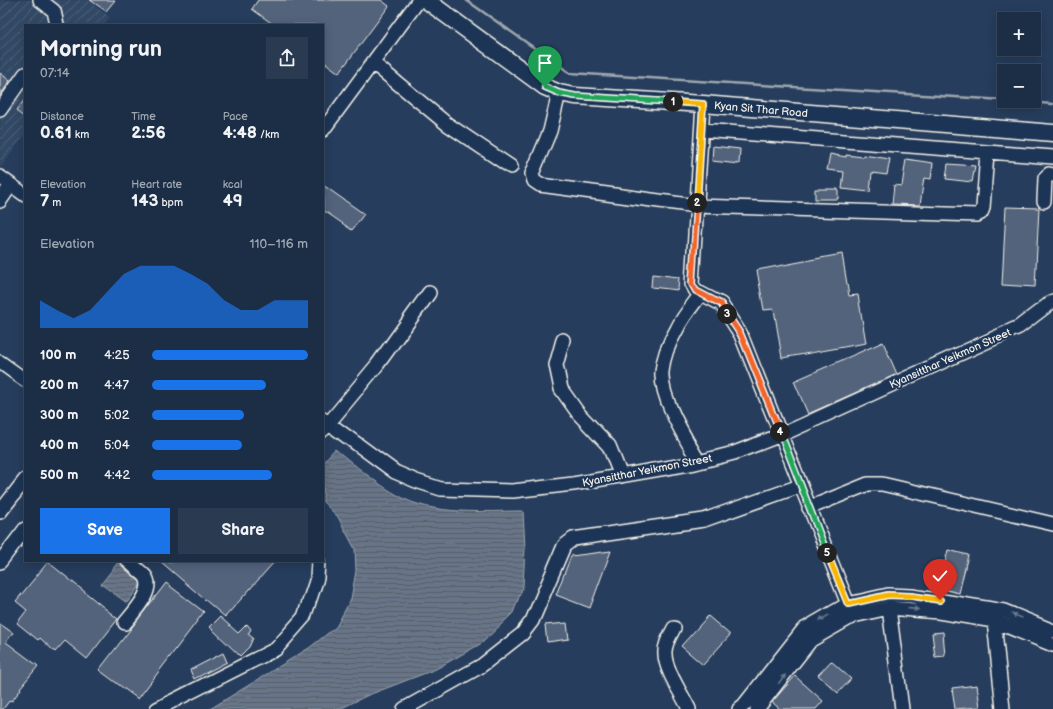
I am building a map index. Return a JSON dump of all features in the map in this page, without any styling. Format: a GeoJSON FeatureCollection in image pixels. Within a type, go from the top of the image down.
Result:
{"type":"FeatureCollection","features":[{"type":"Feature","properties":{"kind":"main road","name":"Kyan Sit Thar Road"},"geometry":{"type":"LineString","coordinates":[[426,0],[545,87],[559,93],[575,96],[703,104],[1053,133]]}},
{"type":"Feature","properties":{"kind":"street"},"geometry":{"type":"LineString","coordinates":[[40,0],[54,11],[57,24]]}},
{"type":"Feature","properties":{"kind":"street"},"geometry":{"type":"LineString","coordinates":[[324,129],[419,0]]}},
{"type":"Feature","properties":{"kind":"street"},"geometry":{"type":"LineString","coordinates":[[373,63],[447,124],[511,167]]}},
{"type":"Feature","properties":{"kind":"street"},"geometry":{"type":"LineString","coordinates":[[0,110],[24,75]]}},
{"type":"Feature","properties":{"kind":"street"},"geometry":{"type":"LineString","coordinates":[[559,93],[550,131],[532,174],[534,181],[540,185],[696,206],[977,215],[981,213],[983,208],[987,153]]}},
{"type":"Feature","properties":{"kind":"street"},"geometry":{"type":"LineString","coordinates":[[703,104],[692,284],[696,291],[721,304],[741,335],[848,604]]}},
{"type":"Feature","properties":{"kind":"street"},"geometry":{"type":"LineString","coordinates":[[702,130],[1053,158]]}},
{"type":"Feature","properties":{"kind":"street"},"geometry":{"type":"LineString","coordinates":[[1044,201],[1045,178],[1049,174],[1053,175]]}},
{"type":"Feature","properties":{"kind":"street"},"geometry":{"type":"LineString","coordinates":[[0,177],[24,195]]}},
{"type":"Feature","properties":{"kind":"street"},"geometry":{"type":"LineString","coordinates":[[0,200],[11,185]]}},
{"type":"Feature","properties":{"kind":"street"},"geometry":{"type":"LineString","coordinates":[[325,424],[377,365],[429,293]]}},
{"type":"Feature","properties":{"kind":"street"},"geometry":{"type":"LineString","coordinates":[[699,462],[679,427],[664,389],[662,373],[665,355],[677,328],[702,294]]}},
{"type":"Feature","properties":{"kind":"street","name":"Kyansitthar Yeikmon Street"},"geometry":{"type":"LineString","coordinates":[[325,424],[395,472],[441,489],[513,491],[621,476],[699,462],[734,453],[781,436],[1018,327],[1053,301]]}},
{"type":"Feature","properties":{"kind":"street"},"geometry":{"type":"LineString","coordinates":[[563,340],[556,365],[561,389],[578,413],[609,446],[621,476]]}},
{"type":"Feature","properties":{"kind":"street"},"geometry":{"type":"LineString","coordinates":[[0,362],[24,379]]}},
{"type":"Feature","properties":{"kind":"street"},"geometry":{"type":"LineString","coordinates":[[0,512],[24,481]]}},
{"type":"Feature","properties":{"kind":"street"},"geometry":{"type":"LineString","coordinates":[[809,508],[868,484],[882,484],[1053,524]]}},
{"type":"Feature","properties":{"kind":"street"},"geometry":{"type":"LineString","coordinates":[[404,709],[481,666],[522,634],[532,621],[564,546],[573,539],[704,520],[800,486]]}},
{"type":"Feature","properties":{"kind":"street"},"geometry":{"type":"LineString","coordinates":[[0,562],[24,530]]}},
{"type":"Feature","properties":{"kind":"street"},"geometry":{"type":"LineString","coordinates":[[125,624],[144,598],[147,584],[145,577],[129,562]]}},
{"type":"Feature","properties":{"kind":"street"},"geometry":{"type":"LineString","coordinates":[[157,709],[276,649],[304,617],[318,578],[318,562]]}},
{"type":"Feature","properties":{"kind":"street"},"geometry":{"type":"LineString","coordinates":[[739,709],[744,705],[803,630],[848,604],[888,595],[912,596],[1004,611],[1053,631]]}},
{"type":"Feature","properties":{"kind":"street"},"geometry":{"type":"LineString","coordinates":[[889,608],[902,709]]}},
{"type":"Feature","properties":{"kind":"street"},"geometry":{"type":"LineString","coordinates":[[757,709],[812,640],[853,616],[889,608],[911,609],[994,621],[1053,645]]}},
{"type":"Feature","properties":{"kind":"street"},"geometry":{"type":"LineString","coordinates":[[994,621],[1002,709]]}},
{"type":"Feature","properties":{"kind":"street"},"geometry":{"type":"LineString","coordinates":[[674,628],[666,644],[664,653],[666,662],[689,709]]}},
{"type":"Feature","properties":{"kind":"shaded area"},"geometry":{"type":"Polygon","coordinates":[[[0,0],[87,0],[110,17],[105,24],[24,24],[24,135],[0,169],[0,0]]]}},
{"type":"Feature","properties":{"kind":"shaded area"},"geometry":{"type":"Polygon","coordinates":[[[335,449],[366,474],[399,496],[427,507],[443,510],[476,512],[523,511],[525,548],[523,586],[513,613],[482,643],[436,669],[366,696],[340,709],[210,709],[309,648],[336,627],[351,599],[356,571],[355,549],[338,517],[324,503],[324,461],[335,449]]]}},
{"type":"Feature","properties":{"kind":"shaded area"},"geometry":{"type":"Polygon","coordinates":[[[118,562],[120,562],[142,583],[127,603],[101,584],[118,562]]]}},
{"type":"Feature","properties":{"kind":"building"},"geometry":{"type":"Polygon","coordinates":[[[90,0],[115,0],[106,11],[90,0]]]}},
{"type":"Feature","properties":{"kind":"building"},"geometry":{"type":"Polygon","coordinates":[[[258,0],[381,0],[389,6],[339,73],[324,62],[324,24],[273,24],[252,9],[258,0]]]}},
{"type":"Feature","properties":{"kind":"building"},"geometry":{"type":"Polygon","coordinates":[[[0,73],[10,81],[0,96],[0,73]]]}},
{"type":"Feature","properties":{"kind":"building"},"geometry":{"type":"Polygon","coordinates":[[[24,100],[24,117],[16,111],[24,100]]]}},
{"type":"Feature","properties":{"kind":"building"},"geometry":{"type":"Polygon","coordinates":[[[713,146],[740,149],[739,164],[712,161],[713,146]]]}},
{"type":"Feature","properties":{"kind":"building"},"geometry":{"type":"Polygon","coordinates":[[[830,154],[846,157],[846,155],[863,157],[863,155],[890,159],[887,175],[872,173],[870,192],[842,189],[844,172],[827,170],[830,154]]]}},
{"type":"Feature","properties":{"kind":"building"},"geometry":{"type":"Polygon","coordinates":[[[906,159],[933,163],[931,179],[924,178],[920,205],[892,204],[894,185],[902,186],[906,159]]]}},
{"type":"Feature","properties":{"kind":"building"},"geometry":{"type":"Polygon","coordinates":[[[948,164],[975,166],[972,182],[946,179],[948,164]]]}},
{"type":"Feature","properties":{"kind":"building"},"geometry":{"type":"Polygon","coordinates":[[[324,186],[364,214],[352,230],[324,211],[324,186]]]}},
{"type":"Feature","properties":{"kind":"building"},"geometry":{"type":"Polygon","coordinates":[[[815,189],[838,189],[838,199],[815,199],[815,189]]]}},
{"type":"Feature","properties":{"kind":"building"},"geometry":{"type":"Polygon","coordinates":[[[1006,207],[1039,208],[1035,287],[1002,285],[1006,207]]]}},
{"type":"Feature","properties":{"kind":"building"},"geometry":{"type":"Polygon","coordinates":[[[842,254],[849,296],[858,295],[866,343],[782,358],[774,309],[764,310],[757,270],[842,254]]]}},
{"type":"Feature","properties":{"kind":"building"},"geometry":{"type":"Polygon","coordinates":[[[652,274],[679,277],[678,290],[651,287],[652,274]]]}},
{"type":"Feature","properties":{"kind":"building"},"geometry":{"type":"Polygon","coordinates":[[[883,342],[897,374],[808,414],[794,381],[883,342]]]}},
{"type":"Feature","properties":{"kind":"building"},"geometry":{"type":"Polygon","coordinates":[[[948,550],[968,555],[959,593],[939,588],[948,550]]]}},
{"type":"Feature","properties":{"kind":"building"},"geometry":{"type":"Polygon","coordinates":[[[611,551],[590,608],[556,595],[571,556],[611,551]]]}},
{"type":"Feature","properties":{"kind":"building"},"geometry":{"type":"Polygon","coordinates":[[[48,562],[118,619],[87,659],[65,641],[55,652],[40,638],[38,640],[17,623],[27,610],[16,601],[48,562]]]}},
{"type":"Feature","properties":{"kind":"building"},"geometry":{"type":"Polygon","coordinates":[[[161,562],[274,562],[225,617],[161,562]]]}},
{"type":"Feature","properties":{"kind":"building"},"geometry":{"type":"Polygon","coordinates":[[[166,583],[204,612],[138,699],[99,670],[166,583]]]}},
{"type":"Feature","properties":{"kind":"building"},"geometry":{"type":"Polygon","coordinates":[[[708,616],[730,635],[703,665],[681,646],[708,616]]]}},
{"type":"Feature","properties":{"kind":"building"},"geometry":{"type":"Polygon","coordinates":[[[220,617],[238,633],[247,624],[251,629],[248,634],[253,638],[249,647],[240,656],[210,627],[220,617]]]}},
{"type":"Feature","properties":{"kind":"building"},"geometry":{"type":"Polygon","coordinates":[[[567,623],[569,639],[547,642],[545,625],[567,623]]]}},
{"type":"Feature","properties":{"kind":"building"},"geometry":{"type":"Polygon","coordinates":[[[0,624],[13,633],[6,642],[38,666],[20,688],[21,689],[12,701],[10,700],[3,709],[0,709],[0,624]]]}},
{"type":"Feature","properties":{"kind":"building"},"geometry":{"type":"Polygon","coordinates":[[[943,632],[945,656],[935,657],[932,633],[943,632]]]}},
{"type":"Feature","properties":{"kind":"building"},"geometry":{"type":"Polygon","coordinates":[[[223,653],[227,662],[194,679],[190,670],[223,653]]]}},
{"type":"Feature","properties":{"kind":"building"},"geometry":{"type":"Polygon","coordinates":[[[831,661],[851,679],[838,693],[818,675],[831,661]]]}},
{"type":"Feature","properties":{"kind":"building"},"geometry":{"type":"Polygon","coordinates":[[[795,676],[823,701],[816,709],[780,709],[772,702],[795,676]]]}},
{"type":"Feature","properties":{"kind":"building"},"geometry":{"type":"Polygon","coordinates":[[[977,685],[980,707],[955,709],[952,688],[977,685]]]}},
{"type":"Feature","properties":{"kind":"waterway"},"geometry":{"type":"LineString","coordinates":[[466,0],[570,73],[997,100]]}},
{"type":"Feature","properties":{"kind":"waterway"},"geometry":{"type":"LineString","coordinates":[[1041,103],[1053,104]]}},
{"type":"Feature","properties":{"kind":"route"},"geometry":{"type":"LineString","coordinates":[[545,87],[559,93],[575,96],[703,104],[692,284],[696,291],[721,304],[741,335],[848,604],[888,595],[912,596],[940,600]]}}]}
